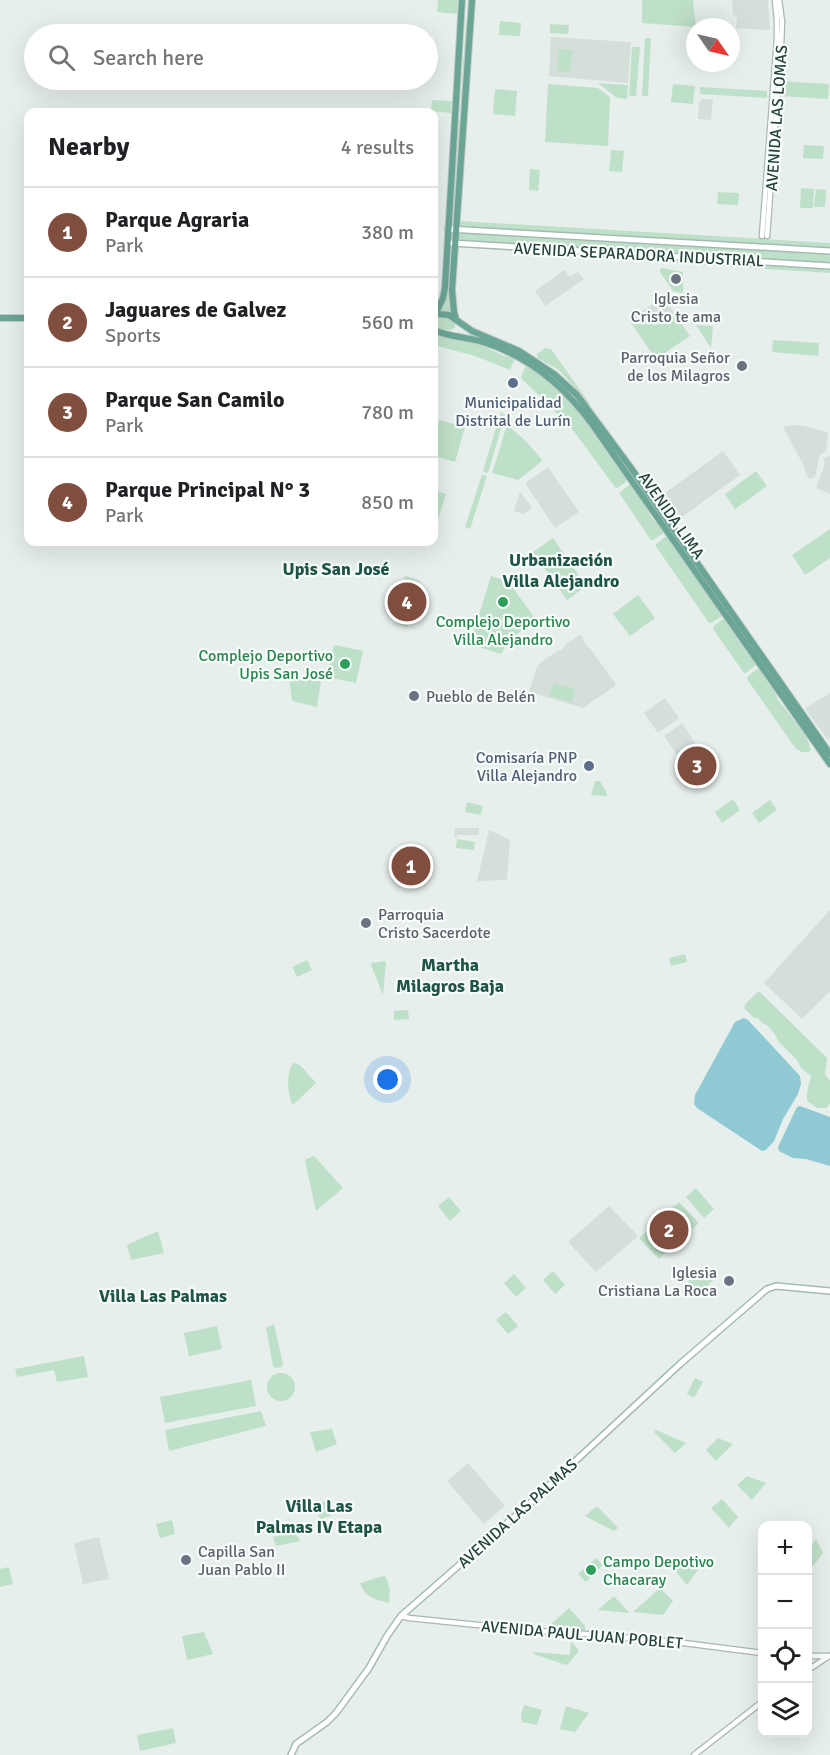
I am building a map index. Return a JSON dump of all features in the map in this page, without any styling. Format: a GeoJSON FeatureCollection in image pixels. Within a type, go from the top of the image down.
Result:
{"type":"FeatureCollection","features":[{"type":"Feature","properties":{"kind":"main road"},"geometry":{"type":"LineString","coordinates":[[449,334],[458,329],[454,312],[451,243],[448,229],[462,0]]}},
{"type":"Feature","properties":{"kind":"main road"},"geometry":{"type":"LineString","coordinates":[[438,308],[443,298],[451,243],[456,229],[472,0]]}},
{"type":"Feature","properties":{"kind":"main road","name":"AVENIDA SEPARADORA INDUSTRIAL"},"geometry":{"type":"LineString","coordinates":[[448,229],[830,251]]}},
{"type":"Feature","properties":{"kind":"main road","name":"AVENIDA SEPARADORA INDUSTRIAL"},"geometry":{"type":"LineString","coordinates":[[451,243],[830,266]]}},
{"type":"Feature","properties":{"kind":"main road","name":"AVENIDA LIMA"},"geometry":{"type":"LineString","coordinates":[[438,315],[445,314],[476,333],[506,344],[538,363],[559,378],[583,402],[830,754]]}},
{"type":"Feature","properties":{"kind":"main road"},"geometry":{"type":"LineString","coordinates":[[0,318],[24,318]]}},
{"type":"Feature","properties":{"kind":"main road","name":"AVENIDA LIMA"},"geometry":{"type":"LineString","coordinates":[[438,332],[488,344],[517,357],[544,373],[574,400],[830,764]]}},
{"type":"Feature","properties":{"kind":"main road","name":"AVENIDA LAS PALMAS"},"geometry":{"type":"LineString","coordinates":[[291,1755],[296,1744],[336,1713],[369,1668],[401,1616],[541,1493],[672,1371],[767,1289],[780,1286],[830,1291]]}},
{"type":"Feature","properties":{"kind":"street","name":"AVENIDA LAS LOMAS"},"geometry":{"type":"LineString","coordinates":[[775,0],[776,48],[765,236],[781,45],[780,0]]}},
{"type":"Feature","properties":{"kind":"street","name":"AVENIDA PAUL JUAN POBLET"},"geometry":{"type":"LineString","coordinates":[[401,1616],[514,1629],[664,1641],[758,1653]]}},
{"type":"Feature","properties":{"kind":"street"},"geometry":{"type":"LineString","coordinates":[[816,1665],[814,1656],[830,1656]]}},
{"type":"Feature","properties":{"kind":"street"},"geometry":{"type":"LineString","coordinates":[[812,1667],[830,1656]]}},
{"type":"Feature","properties":{"kind":"street"},"geometry":{"type":"LineString","coordinates":[[694,1755],[758,1705]]}},
{"type":"Feature","properties":{"kind":"shaded area"},"geometry":{"type":"Polygon","coordinates":[[[732,0],[768,0],[770,30],[740,28],[740,18],[733,15],[732,0]]]}},
{"type":"Feature","properties":{"kind":"shaded area"},"geometry":{"type":"Polygon","coordinates":[[[551,37],[631,42],[628,83],[549,76],[551,37]]]}},
{"type":"Feature","properties":{"kind":"shaded area"},"geometry":{"type":"Polygon","coordinates":[[[702,99],[713,99],[711,120],[698,119],[699,103],[702,99]]]}},
{"type":"Feature","properties":{"kind":"shaded area"},"geometry":{"type":"Polygon","coordinates":[[[564,270],[570,277],[578,272],[584,279],[545,306],[535,291],[564,270]]]}},
{"type":"Feature","properties":{"kind":"shaded area"},"geometry":{"type":"Polygon","coordinates":[[[663,297],[674,313],[655,326],[644,310],[663,297]]]}},
{"type":"Feature","properties":{"kind":"shaded area"},"geometry":{"type":"Polygon","coordinates":[[[805,426],[828,433],[826,451],[820,455],[815,477],[809,479],[783,427],[805,426]]]}},
{"type":"Feature","properties":{"kind":"shaded area"},"geometry":{"type":"Polygon","coordinates":[[[723,451],[740,475],[675,522],[658,498],[723,451]]]}},
{"type":"Feature","properties":{"kind":"shaded area"},"geometry":{"type":"Polygon","coordinates":[[[830,456],[830,494],[816,488],[825,464],[823,458],[830,456]]]}},
{"type":"Feature","properties":{"kind":"shaded area"},"geometry":{"type":"Polygon","coordinates":[[[548,467],[579,512],[555,528],[525,483],[548,467]]]}},
{"type":"Feature","properties":{"kind":"shaded area"},"geometry":{"type":"Polygon","coordinates":[[[520,492],[531,506],[531,509],[524,514],[514,511],[520,492]]]}},
{"type":"Feature","properties":{"kind":"shaded area"},"geometry":{"type":"Polygon","coordinates":[[[580,635],[616,684],[615,686],[583,708],[530,692],[540,663],[562,650],[566,644],[580,635]]]}},
{"type":"Feature","properties":{"kind":"shaded area"},"geometry":{"type":"Polygon","coordinates":[[[830,693],[830,738],[828,740],[806,708],[830,693]]]}},
{"type":"Feature","properties":{"kind":"shaded area"},"geometry":{"type":"Polygon","coordinates":[[[665,698],[679,718],[658,733],[644,713],[665,698]]]}},
{"type":"Feature","properties":{"kind":"shaded area"},"geometry":{"type":"Polygon","coordinates":[[[682,723],[695,743],[677,755],[664,736],[682,723]]]}},
{"type":"Feature","properties":{"kind":"shaded area"},"geometry":{"type":"Polygon","coordinates":[[[455,828],[479,828],[479,835],[454,837],[455,828]]]}},
{"type":"Feature","properties":{"kind":"shaded area"},"geometry":{"type":"Polygon","coordinates":[[[489,830],[510,840],[507,880],[477,881],[489,830]]]}},
{"type":"Feature","properties":{"kind":"shaded area"},"geometry":{"type":"Polygon","coordinates":[[[830,910],[830,991],[802,1019],[764,983],[830,910]]]}},
{"type":"Feature","properties":{"kind":"shaded area"},"geometry":{"type":"Polygon","coordinates":[[[609,1206],[638,1236],[596,1272],[568,1242],[609,1206]]]}},
{"type":"Feature","properties":{"kind":"shaded area"},"geometry":{"type":"Polygon","coordinates":[[[468,1463],[505,1506],[485,1523],[447,1481],[468,1463]]]}},
{"type":"Feature","properties":{"kind":"shaded area"},"geometry":{"type":"Polygon","coordinates":[[[99,1537],[109,1579],[83,1584],[74,1543],[99,1537]]]}},
{"type":"Feature","properties":{"kind":"green space"},"geometry":{"type":"Polygon","coordinates":[[[438,0],[458,0],[457,14],[437,12],[438,0]]]}},
{"type":"Feature","properties":{"kind":"green space"},"geometry":{"type":"Polygon","coordinates":[[[642,0],[693,0],[695,18],[686,18],[686,26],[642,23],[642,0]]]}},
{"type":"Feature","properties":{"kind":"green space"},"geometry":{"type":"Polygon","coordinates":[[[466,20],[468,22],[462,108],[460,109],[466,20]]]}},
{"type":"Feature","properties":{"kind":"green space"},"geometry":{"type":"Polygon","coordinates":[[[500,21],[521,23],[520,36],[499,35],[500,21]]]}},
{"type":"Feature","properties":{"kind":"green space"},"geometry":{"type":"Polygon","coordinates":[[[550,24],[569,25],[568,34],[550,33],[550,24]]]}},
{"type":"Feature","properties":{"kind":"green space"},"geometry":{"type":"Polygon","coordinates":[[[645,38],[651,38],[648,96],[642,96],[645,38]]]}},
{"type":"Feature","properties":{"kind":"green space"},"geometry":{"type":"Polygon","coordinates":[[[632,47],[640,47],[636,96],[629,96],[632,47]]]}},
{"type":"Feature","properties":{"kind":"green space"},"geometry":{"type":"Polygon","coordinates":[[[559,49],[572,50],[570,72],[557,71],[559,49]]]}},
{"type":"Feature","properties":{"kind":"green space"},"geometry":{"type":"Polygon","coordinates":[[[781,81],[829,84],[828,99],[780,96],[781,81]]]}},
{"type":"Feature","properties":{"kind":"green space"},"geometry":{"type":"Polygon","coordinates":[[[598,83],[628,85],[627,99],[617,98],[598,83]]]}},
{"type":"Feature","properties":{"kind":"green space"},"geometry":{"type":"Polygon","coordinates":[[[548,84],[598,88],[610,97],[608,146],[545,142],[548,84]]]}},
{"type":"Feature","properties":{"kind":"green space"},"geometry":{"type":"Polygon","coordinates":[[[673,84],[695,86],[693,104],[671,102],[673,84]]]}},
{"type":"Feature","properties":{"kind":"green space"},"geometry":{"type":"Polygon","coordinates":[[[700,87],[767,91],[767,98],[700,94],[700,87]]]}},
{"type":"Feature","properties":{"kind":"green space"},"geometry":{"type":"Polygon","coordinates":[[[495,89],[517,91],[515,116],[493,114],[495,89]]]}},
{"type":"Feature","properties":{"kind":"green space"},"geometry":{"type":"Polygon","coordinates":[[[432,100],[452,101],[451,113],[438,112],[438,108],[431,108],[432,100]]]}},
{"type":"Feature","properties":{"kind":"green space"},"geometry":{"type":"Polygon","coordinates":[[[459,119],[461,120],[454,214],[452,212],[459,119]]]}},
{"type":"Feature","properties":{"kind":"green space"},"geometry":{"type":"Polygon","coordinates":[[[804,145],[824,146],[823,159],[803,158],[804,145]]]}},
{"type":"Feature","properties":{"kind":"green space"},"geometry":{"type":"Polygon","coordinates":[[[611,150],[624,151],[622,172],[609,171],[611,150]]]}},
{"type":"Feature","properties":{"kind":"green space"},"geometry":{"type":"Polygon","coordinates":[[[530,169],[540,170],[538,191],[529,190],[530,169]]]}},
{"type":"Feature","properties":{"kind":"green space"},"geometry":{"type":"Polygon","coordinates":[[[801,188],[814,189],[813,208],[800,208],[801,188]]]}},
{"type":"Feature","properties":{"kind":"green space"},"geometry":{"type":"Polygon","coordinates":[[[816,189],[826,190],[825,207],[814,207],[816,189]]]}},
{"type":"Feature","properties":{"kind":"green space"},"geometry":{"type":"Polygon","coordinates":[[[718,192],[739,193],[738,205],[717,204],[718,192]]]}},
{"type":"Feature","properties":{"kind":"green space"},"geometry":{"type":"Polygon","coordinates":[[[460,221],[830,243],[830,249],[459,228],[460,221]]]}},
{"type":"Feature","properties":{"kind":"green space"},"geometry":{"type":"Polygon","coordinates":[[[458,231],[830,252],[830,264],[457,241],[458,231]]]}},
{"type":"Feature","properties":{"kind":"green space"},"geometry":{"type":"Polygon","coordinates":[[[466,247],[830,268],[830,273],[466,247]]]}},
{"type":"Feature","properties":{"kind":"green space"},"geometry":{"type":"Polygon","coordinates":[[[450,249],[453,249],[450,301],[452,313],[440,310],[447,296],[450,249]]]}},
{"type":"Feature","properties":{"kind":"green space"},"geometry":{"type":"Polygon","coordinates":[[[662,268],[683,272],[683,293],[673,291],[660,272],[662,268]]]}},
{"type":"Feature","properties":{"kind":"green space"},"geometry":{"type":"Polygon","coordinates":[[[644,310],[655,326],[674,313],[690,336],[656,359],[629,320],[644,310]]]}},
{"type":"Feature","properties":{"kind":"green space"},"geometry":{"type":"Polygon","coordinates":[[[447,317],[455,322],[455,328],[439,329],[438,318],[447,317]]]}},
{"type":"Feature","properties":{"kind":"green space"},"geometry":{"type":"Polygon","coordinates":[[[696,325],[713,326],[711,348],[696,325]]]}},
{"type":"Feature","properties":{"kind":"green space"},"geometry":{"type":"Polygon","coordinates":[[[438,336],[475,342],[504,356],[512,357],[514,360],[510,370],[475,356],[438,346],[438,336]]]}},
{"type":"Feature","properties":{"kind":"green space"},"geometry":{"type":"Polygon","coordinates":[[[773,340],[819,343],[818,356],[772,352],[773,340]]]}},
{"type":"Feature","properties":{"kind":"green space"},"geometry":{"type":"Polygon","coordinates":[[[545,348],[551,349],[590,404],[588,406],[559,370],[537,358],[537,354],[545,348]]]}},
{"type":"Feature","properties":{"kind":"green space"},"geometry":{"type":"Polygon","coordinates":[[[526,365],[546,377],[583,415],[626,477],[626,482],[615,487],[570,426],[522,379],[526,365]]]}},
{"type":"Feature","properties":{"kind":"green space"},"geometry":{"type":"Polygon","coordinates":[[[501,412],[505,415],[488,473],[483,471],[501,412]]]}},
{"type":"Feature","properties":{"kind":"green space"},"geometry":{"type":"Polygon","coordinates":[[[439,420],[465,427],[455,462],[438,457],[439,420]]]}},
{"type":"Feature","properties":{"kind":"green space"},"geometry":{"type":"Polygon","coordinates":[[[507,425],[526,441],[542,460],[518,480],[492,473],[507,425]]]}},
{"type":"Feature","properties":{"kind":"green space"},"geometry":{"type":"Polygon","coordinates":[[[756,471],[767,486],[735,509],[725,494],[756,471]]]}},
{"type":"Feature","properties":{"kind":"green space"},"geometry":{"type":"Polygon","coordinates":[[[482,475],[487,476],[470,529],[465,527],[482,475]]]}},
{"type":"Feature","properties":{"kind":"green space"},"geometry":{"type":"Polygon","coordinates":[[[630,484],[654,521],[664,531],[653,540],[619,493],[630,484]]]}},
{"type":"Feature","properties":{"kind":"green space"},"geometry":{"type":"Polygon","coordinates":[[[438,491],[446,494],[438,520],[438,491]]]}},
{"type":"Feature","properties":{"kind":"green space"},"geometry":{"type":"Polygon","coordinates":[[[830,529],[830,558],[805,575],[792,555],[830,529]]]}},
{"type":"Feature","properties":{"kind":"green space"},"geometry":{"type":"Polygon","coordinates":[[[668,537],[721,617],[709,623],[655,545],[668,537]]]}},
{"type":"Feature","properties":{"kind":"green space"},"geometry":{"type":"Polygon","coordinates":[[[553,538],[586,586],[567,600],[533,552],[553,538]]]}},
{"type":"Feature","properties":{"kind":"green space"},"geometry":{"type":"Polygon","coordinates":[[[405,576],[420,581],[407,627],[396,623],[405,576]]]}},
{"type":"Feature","properties":{"kind":"green space","name":"Complejo Deportivo Villa Alejandro"},"geometry":{"type":"Polygon","coordinates":[[[491,576],[508,581],[534,617],[531,624],[510,639],[501,654],[470,644],[491,576]]]}},
{"type":"Feature","properties":{"kind":"green space"},"geometry":{"type":"Polygon","coordinates":[[[638,595],[655,618],[630,636],[613,614],[638,595]]]}},
{"type":"Feature","properties":{"kind":"green space"},"geometry":{"type":"Polygon","coordinates":[[[723,619],[757,664],[746,673],[713,629],[723,619]]]}},
{"type":"Feature","properties":{"kind":"green space","name":"Complejo Deportivo Upis San José"},"geometry":{"type":"Polygon","coordinates":[[[334,645],[363,651],[356,683],[327,677],[334,645]]]}},
{"type":"Feature","properties":{"kind":"green space"},"geometry":{"type":"Polygon","coordinates":[[[757,669],[760,669],[775,691],[778,700],[806,735],[811,750],[809,752],[796,749],[747,679],[757,669]]]}},
{"type":"Feature","properties":{"kind":"green space"},"geometry":{"type":"Polygon","coordinates":[[[289,675],[321,681],[317,707],[292,701],[289,675]]]}},
{"type":"Feature","properties":{"kind":"green space"},"geometry":{"type":"Polygon","coordinates":[[[554,683],[575,689],[572,702],[550,696],[554,683]]]}},
{"type":"Feature","properties":{"kind":"green space"},"geometry":{"type":"Polygon","coordinates":[[[700,749],[714,769],[694,782],[681,763],[700,749]]]}},
{"type":"Feature","properties":{"kind":"green space"},"geometry":{"type":"Polygon","coordinates":[[[595,781],[600,781],[607,796],[591,795],[595,781]]]}},
{"type":"Feature","properties":{"kind":"green space"},"geometry":{"type":"Polygon","coordinates":[[[733,799],[740,810],[722,823],[715,812],[733,799]]]}},
{"type":"Feature","properties":{"kind":"green space"},"geometry":{"type":"Polygon","coordinates":[[[770,800],[777,810],[759,823],[752,813],[770,800]]]}},
{"type":"Feature","properties":{"kind":"green space"},"geometry":{"type":"Polygon","coordinates":[[[467,802],[483,806],[481,815],[465,812],[467,802]]]}},
{"type":"Feature","properties":{"kind":"green space"},"geometry":{"type":"Polygon","coordinates":[[[457,839],[475,842],[474,850],[456,848],[457,839]]]}},
{"type":"Feature","properties":{"kind":"green space"},"geometry":{"type":"Polygon","coordinates":[[[420,851],[418,881],[402,879],[403,853],[420,851]]]}},
{"type":"Feature","properties":{"kind":"green space"},"geometry":{"type":"Polygon","coordinates":[[[685,954],[687,962],[671,966],[669,958],[685,954]]]}},
{"type":"Feature","properties":{"kind":"green space"},"geometry":{"type":"Polygon","coordinates":[[[307,960],[312,970],[297,977],[292,967],[307,960]]]}},
{"type":"Feature","properties":{"kind":"green space"},"geometry":{"type":"Polygon","coordinates":[[[386,962],[383,995],[371,965],[386,962]]]}},
{"type":"Feature","properties":{"kind":"green space"},"geometry":{"type":"Polygon","coordinates":[[[759,991],[827,1058],[825,1073],[830,1081],[830,1103],[827,1108],[817,1108],[807,1101],[811,1076],[801,1068],[797,1060],[779,1042],[767,1025],[758,1018],[754,1018],[744,1008],[746,1003],[759,991]]]}},
{"type":"Feature","properties":{"kind":"green space"},"geometry":{"type":"Polygon","coordinates":[[[408,1010],[409,1019],[394,1020],[394,1011],[408,1010]]]}},
{"type":"Feature","properties":{"kind":"green space"},"geometry":{"type":"Polygon","coordinates":[[[293,1063],[300,1065],[316,1083],[293,1105],[288,1083],[293,1063]]]}},
{"type":"Feature","properties":{"kind":"green space"},"geometry":{"type":"Polygon","coordinates":[[[314,1156],[343,1188],[316,1211],[305,1161],[314,1156]]]}},
{"type":"Feature","properties":{"kind":"green space"},"geometry":{"type":"Polygon","coordinates":[[[696,1188],[714,1209],[704,1218],[686,1197],[696,1188]]]}},
{"type":"Feature","properties":{"kind":"green space"},"geometry":{"type":"Polygon","coordinates":[[[449,1197],[461,1211],[450,1221],[438,1206],[449,1197]]]}},
{"type":"Feature","properties":{"kind":"green space"},"geometry":{"type":"Polygon","coordinates":[[[679,1202],[699,1223],[659,1259],[639,1238],[679,1202]]]}},
{"type":"Feature","properties":{"kind":"green space"},"geometry":{"type":"Polygon","coordinates":[[[158,1231],[164,1253],[131,1260],[127,1245],[158,1231]]]}},
{"type":"Feature","properties":{"kind":"green space"},"geometry":{"type":"Polygon","coordinates":[[[705,1266],[716,1278],[699,1293],[688,1281],[705,1266]]]}},
{"type":"Feature","properties":{"kind":"green space"},"geometry":{"type":"Polygon","coordinates":[[[553,1271],[565,1285],[555,1294],[543,1280],[553,1271]]]}},
{"type":"Feature","properties":{"kind":"green space"},"geometry":{"type":"Polygon","coordinates":[[[514,1274],[526,1288],[516,1297],[504,1283],[514,1274]]]}},
{"type":"Feature","properties":{"kind":"green space"},"geometry":{"type":"Polygon","coordinates":[[[506,1312],[518,1326],[508,1334],[496,1320],[506,1312]]]}},
{"type":"Feature","properties":{"kind":"green space"},"geometry":{"type":"Polygon","coordinates":[[[274,1324],[283,1364],[275,1368],[266,1328],[274,1324]]]}},
{"type":"Feature","properties":{"kind":"green space"},"geometry":{"type":"Polygon","coordinates":[[[217,1326],[222,1349],[189,1356],[184,1333],[217,1326]]]}},
{"type":"Feature","properties":{"kind":"green space"},"geometry":{"type":"Polygon","coordinates":[[[84,1356],[88,1377],[57,1382],[54,1370],[17,1377],[15,1369],[84,1356]]]}},
{"type":"Feature","properties":{"kind":"green space"},"geometry":{"type":"Polygon","coordinates":[[[281,1373],[291,1377],[295,1387],[291,1397],[281,1401],[271,1397],[267,1387],[271,1377],[281,1373]]]}},
{"type":"Feature","properties":{"kind":"green space"},"geometry":{"type":"Polygon","coordinates":[[[695,1378],[703,1382],[694,1398],[687,1394],[695,1378]]]}},
{"type":"Feature","properties":{"kind":"green space"},"geometry":{"type":"Polygon","coordinates":[[[251,1380],[256,1406],[165,1423],[160,1397],[251,1380]]]}},
{"type":"Feature","properties":{"kind":"green space"},"geometry":{"type":"Polygon","coordinates":[[[261,1411],[266,1426],[169,1451],[165,1430],[261,1411]]]}},
{"type":"Feature","properties":{"kind":"green space"},"geometry":{"type":"Polygon","coordinates":[[[332,1429],[337,1444],[316,1452],[310,1432],[332,1429]]]}},
{"type":"Feature","properties":{"kind":"green space"},"geometry":{"type":"Polygon","coordinates":[[[656,1430],[686,1443],[675,1453],[654,1432],[656,1430]]]}},
{"type":"Feature","properties":{"kind":"green space"},"geometry":{"type":"Polygon","coordinates":[[[718,1438],[733,1444],[716,1461],[706,1450],[718,1438]]]}},
{"type":"Feature","properties":{"kind":"green space"},"geometry":{"type":"Polygon","coordinates":[[[747,1476],[766,1483],[752,1500],[737,1485],[747,1476]]]}},
{"type":"Feature","properties":{"kind":"green space"},"geometry":{"type":"Polygon","coordinates":[[[722,1499],[738,1517],[729,1528],[711,1508],[722,1499]]]}},
{"type":"Feature","properties":{"kind":"green space"},"geometry":{"type":"Polygon","coordinates":[[[326,1501],[331,1516],[320,1519],[316,1505],[326,1501]]]}},
{"type":"Feature","properties":{"kind":"green space"},"geometry":{"type":"Polygon","coordinates":[[[597,1506],[618,1528],[614,1531],[585,1516],[597,1506]]]}},
{"type":"Feature","properties":{"kind":"green space"},"geometry":{"type":"Polygon","coordinates":[[[172,1520],[175,1534],[160,1538],[156,1524],[172,1520]]]}},
{"type":"Feature","properties":{"kind":"green space"},"geometry":{"type":"Polygon","coordinates":[[[296,1534],[300,1541],[276,1546],[273,1537],[296,1534]]]}},
{"type":"Feature","properties":{"kind":"green space"},"geometry":{"type":"Polygon","coordinates":[[[816,1539],[823,1553],[813,1566],[812,1566],[812,1544],[816,1539]]]}},
{"type":"Feature","properties":{"kind":"green space","name":"Campo Depotivo Chacaray"},"geometry":{"type":"Polygon","coordinates":[[[596,1558],[603,1565],[586,1582],[578,1574],[596,1558]]]}},
{"type":"Feature","properties":{"kind":"green space"},"geometry":{"type":"Polygon","coordinates":[[[688,1558],[698,1570],[687,1585],[674,1569],[688,1558]]]}},
{"type":"Feature","properties":{"kind":"green space"},"geometry":{"type":"Polygon","coordinates":[[[9,1567],[13,1584],[0,1587],[0,1569],[9,1567]]]}},
{"type":"Feature","properties":{"kind":"green space"},"geometry":{"type":"Polygon","coordinates":[[[386,1577],[390,1590],[389,1603],[368,1595],[360,1583],[386,1577]]]}},
{"type":"Feature","properties":{"kind":"green space"},"geometry":{"type":"Polygon","coordinates":[[[660,1588],[673,1601],[663,1615],[633,1612],[660,1588]]]}},
{"type":"Feature","properties":{"kind":"green space"},"geometry":{"type":"Polygon","coordinates":[[[614,1596],[629,1613],[598,1610],[614,1596]]]}},
{"type":"Feature","properties":{"kind":"green space"},"geometry":{"type":"Polygon","coordinates":[[[569,1608],[585,1626],[585,1631],[550,1627],[569,1608]]]}},
{"type":"Feature","properties":{"kind":"green space"},"geometry":{"type":"Polygon","coordinates":[[[204,1632],[213,1654],[187,1660],[182,1636],[204,1632]]]}},
{"type":"Feature","properties":{"kind":"green space"},"geometry":{"type":"Polygon","coordinates":[[[571,1641],[579,1651],[566,1665],[533,1654],[533,1652],[570,1655],[571,1641]]]}},
{"type":"Feature","properties":{"kind":"green space"},"geometry":{"type":"Polygon","coordinates":[[[524,1705],[542,1710],[537,1725],[522,1722],[521,1715],[524,1705]]]}},
{"type":"Feature","properties":{"kind":"green space"},"geometry":{"type":"Polygon","coordinates":[[[566,1706],[589,1713],[575,1732],[560,1729],[566,1706]]]}},
{"type":"Feature","properties":{"kind":"green space"},"geometry":{"type":"Polygon","coordinates":[[[173,1728],[176,1743],[140,1751],[137,1735],[173,1728]]]}},
{"type":"Feature","properties":{"kind":"water"},"geometry":{"type":"Polygon","coordinates":[[[744,1018],[800,1076],[801,1084],[798,1094],[783,1119],[774,1141],[762,1151],[694,1104],[695,1095],[735,1022],[744,1018]]]}},
{"type":"Feature","properties":{"kind":"water"},"geometry":{"type":"Polygon","coordinates":[[[800,1106],[830,1117],[830,1166],[793,1158],[779,1151],[778,1147],[797,1107],[800,1106]]]}},
{"type":"Feature","properties":{"kind":"place","name":"Iglesia Cristo te ama"},"geometry":{"type":"Point","coordinates":[676,279]}},
{"type":"Feature","properties":{"kind":"place","name":"Parroquia Señor de los Milagros"},"geometry":{"type":"Point","coordinates":[742,366]}},
{"type":"Feature","properties":{"kind":"place","name":"Municipalidad Distrital de Lurín"},"geometry":{"type":"Point","coordinates":[513,383]}},
{"type":"Feature","properties":{"kind":"place","name":"Parque Principal N° 3"},"geometry":{"type":"Point","coordinates":[407,602]}},
{"type":"Feature","properties":{"kind":"place","name":"Complejo Deportivo Villa Alejandro"},"geometry":{"type":"Point","coordinates":[503,602]}},
{"type":"Feature","properties":{"kind":"place","name":"Complejo Deportivo Upis San José"},"geometry":{"type":"Point","coordinates":[345,664]}},
{"type":"Feature","properties":{"kind":"place","name":"Pueblo de Belén"},"geometry":{"type":"Point","coordinates":[414,696]}},
{"type":"Feature","properties":{"kind":"place","name":"Comisaría PNP Villa Alejandro"},"geometry":{"type":"Point","coordinates":[589,766]}},
{"type":"Feature","properties":{"kind":"place","name":"Parque San Camilo"},"geometry":{"type":"Point","coordinates":[697,766]}},
{"type":"Feature","properties":{"kind":"place","name":"Parque Agraria"},"geometry":{"type":"Point","coordinates":[411,866]}},
{"type":"Feature","properties":{"kind":"place","name":"Parroquia Cristo Sacerdote"},"geometry":{"type":"Point","coordinates":[366,923]}},
{"type":"Feature","properties":{"kind":"place","name":"Jaguares de Galvez"},"geometry":{"type":"Point","coordinates":[669,1230]}},
{"type":"Feature","properties":{"kind":"place","name":"Iglesia Cristiana La Roca"},"geometry":{"type":"Point","coordinates":[729,1281]}},
{"type":"Feature","properties":{"kind":"place","name":"Capilla San Juan Pablo II"},"geometry":{"type":"Point","coordinates":[186,1560]}},
{"type":"Feature","properties":{"kind":"place","name":"Campo Depotivo Chacaray"},"geometry":{"type":"Point","coordinates":[591,1570]}},
{"type":"Feature","properties":{"kind":"district","name":"Upis San José"},"geometry":{"type":"Point","coordinates":[336,569]}},
{"type":"Feature","properties":{"kind":"district","name":"Urbanización Villa Alejandro"},"geometry":{"type":"Point","coordinates":[561,570]}},
{"type":"Feature","properties":{"kind":"district","name":"Martha Milagros Baja"},"geometry":{"type":"Point","coordinates":[450,975]}},
{"type":"Feature","properties":{"kind":"district","name":"Villa Las Palmas"},"geometry":{"type":"Point","coordinates":[163,1296]}},
{"type":"Feature","properties":{"kind":"district","name":"Villa Las Palmas IV Etapa"},"geometry":{"type":"Point","coordinates":[319,1516]}}]}
